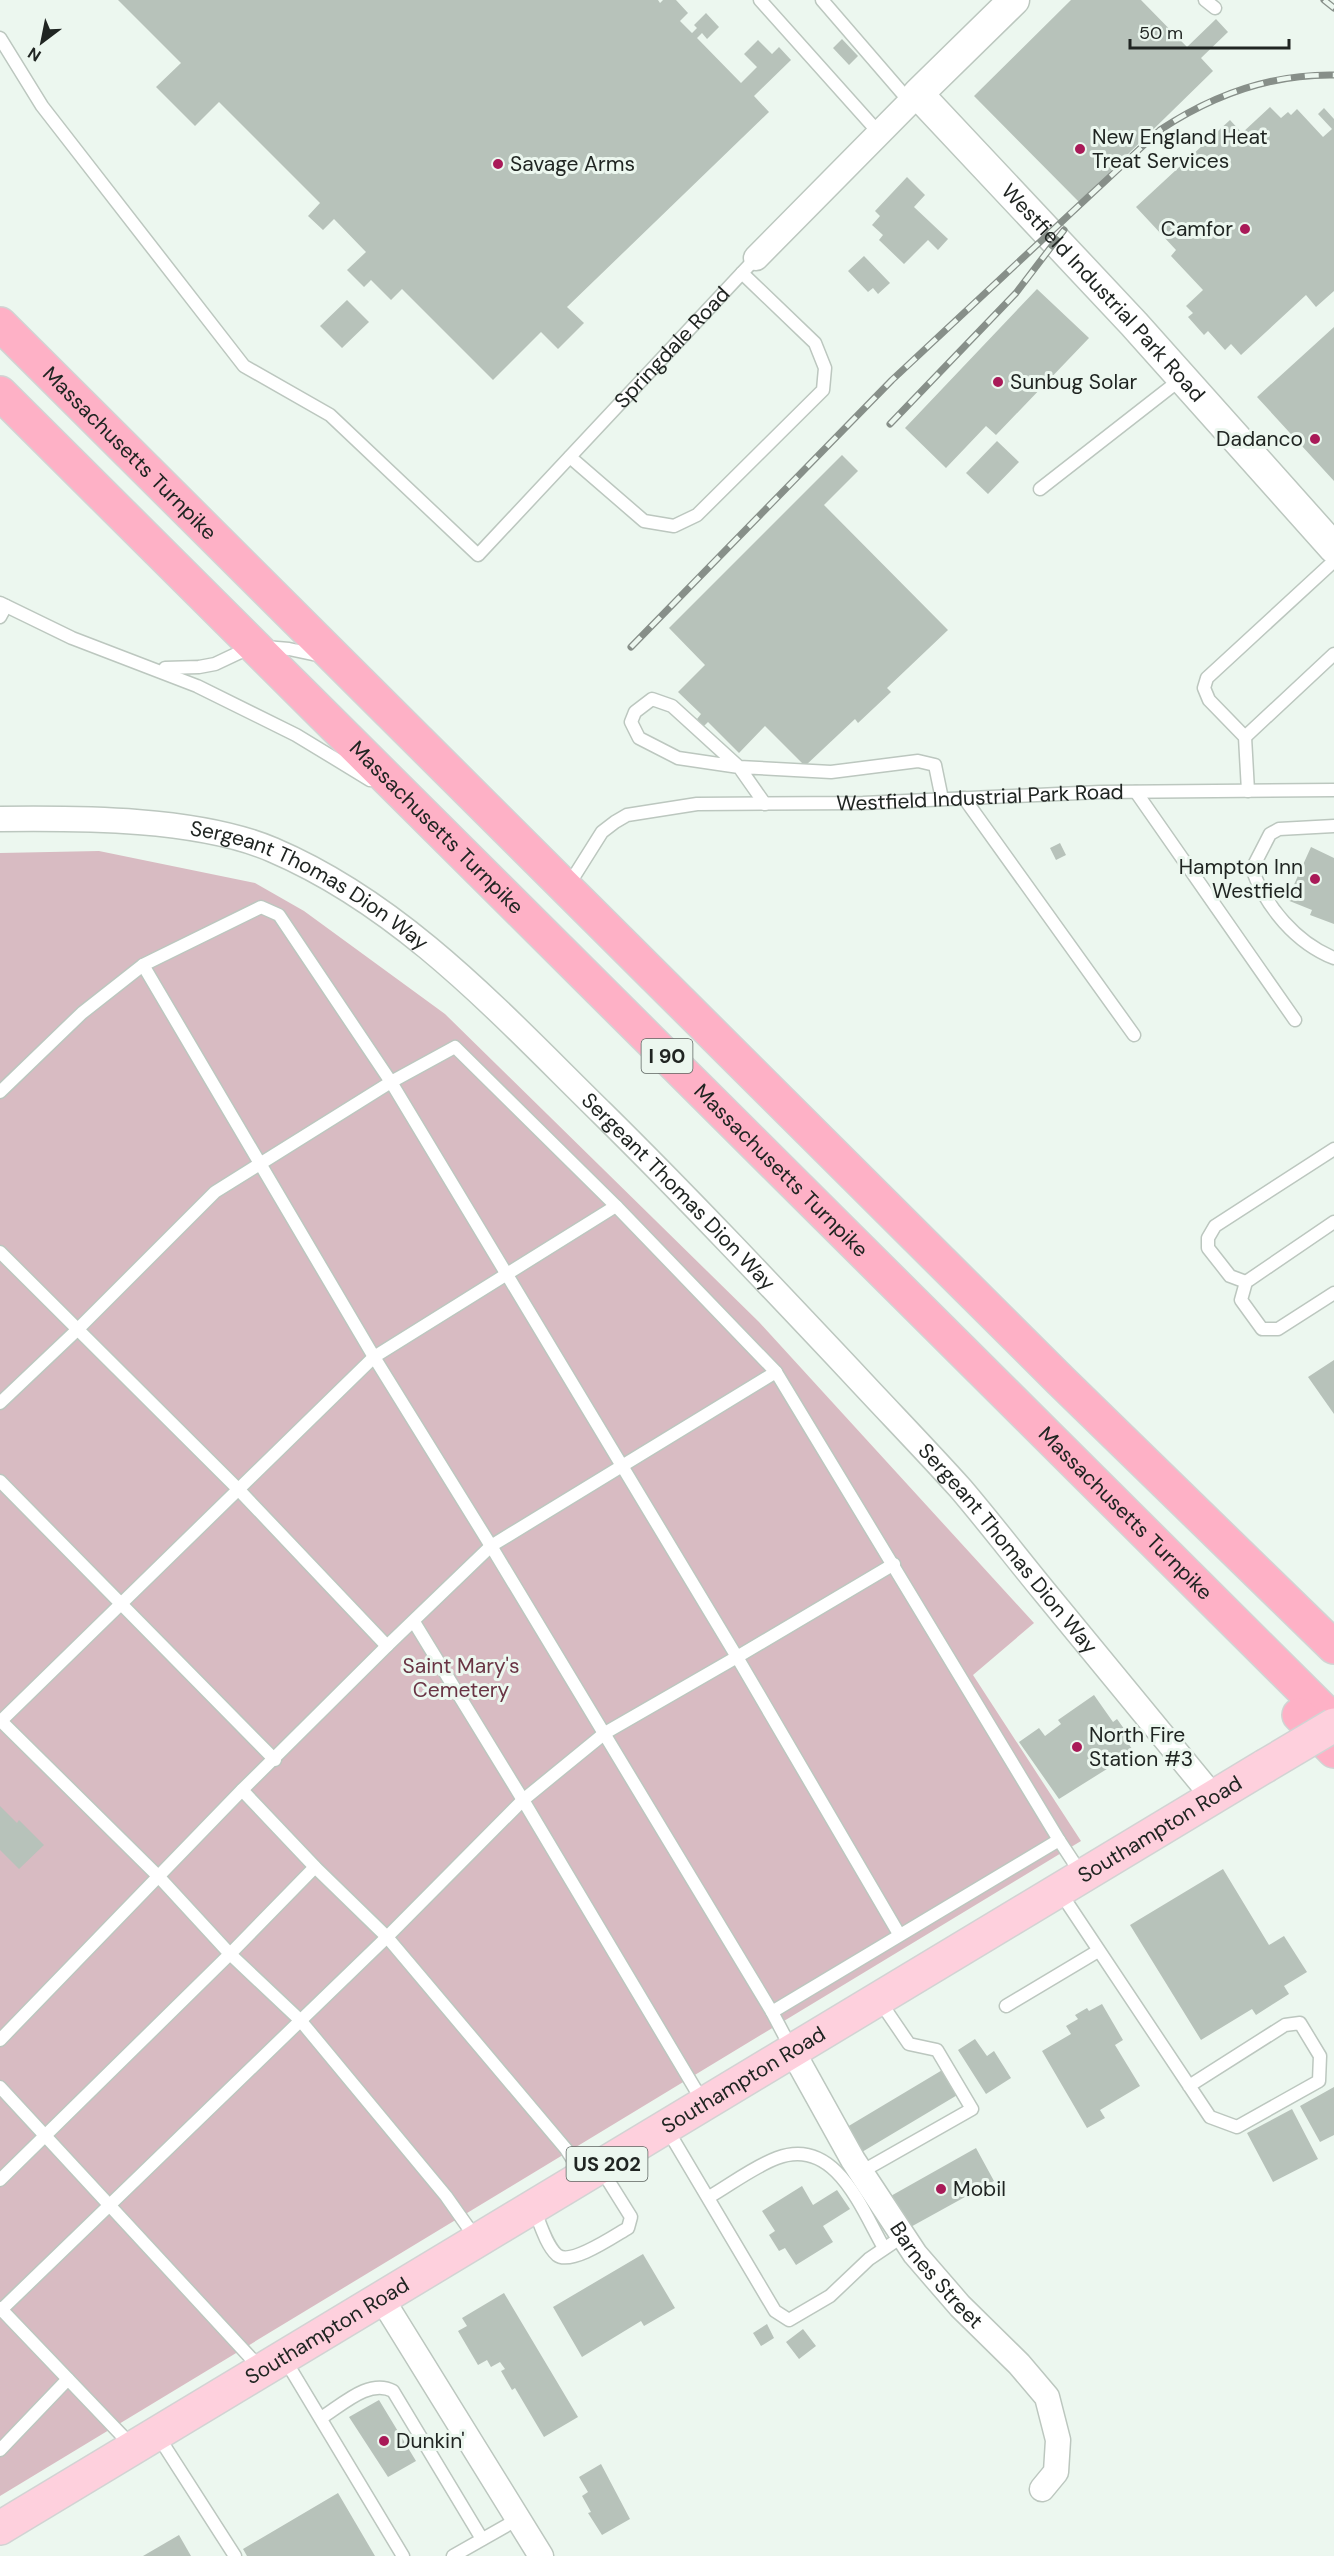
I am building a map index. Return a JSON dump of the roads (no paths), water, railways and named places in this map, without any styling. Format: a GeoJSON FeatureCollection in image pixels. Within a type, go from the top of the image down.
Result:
{"type":"FeatureCollection","features":[{"type":"Feature","properties":{"kind":"highway","name":"Massachusetts Turnpike"},"geometry":{"type":"LineString","coordinates":[[0,324],[1060,1380],[1334,1647]]}},
{"type":"Feature","properties":{"kind":"highway","name":"Massachusetts Turnpike"},"geometry":{"type":"LineString","coordinates":[[0,393],[1334,1723]]}},
{"type":"Feature","properties":{"kind":"highway"},"geometry":{"type":"LineString","coordinates":[[970,1359],[1104,1515],[1334,1751]]}},
{"type":"Feature","properties":{"kind":"main road","name":"Southampton Road"},"geometry":{"type":"LineString","coordinates":[[0,2528],[705,2106],[1334,1723]]}},
{"type":"Feature","properties":{"kind":"street","name":"Springdale Road"},"geometry":{"type":"LineString","coordinates":[[749,266],[1014,0]]}},
{"type":"Feature","properties":{"kind":"street","name":"Westfield Industrial Park Road"},"geometry":{"type":"LineString","coordinates":[[914,98],[1134,324],[1334,548]]}},
{"type":"Feature","properties":{"kind":"street","name":"Sergeant Thomas Dion Way"},"geometry":{"type":"LineString","coordinates":[[0,819],[140,823],[241,839],[268,848],[308,867],[385,914],[427,946],[511,1023],[701,1211],[962,1490],[1214,1798]]}},
{"type":"Feature","properties":{"kind":"street","name":"Barnes Street"},"geometry":{"type":"LineString","coordinates":[[793,2052],[861,2172],[893,2242],[915,2254],[960,2306],[1019,2364],[1047,2397],[1058,2440],[1056,2472],[1042,2489]]}},
{"type":"Feature","properties":{"kind":"street"},"geometry":{"type":"LineString","coordinates":[[382,2299],[541,2556]]}},
{"type":"Feature","properties":{"kind":"lane"},"geometry":{"type":"LineString","coordinates":[[760,0],[879,133]]}},
{"type":"Feature","properties":{"kind":"lane"},"geometry":{"type":"LineString","coordinates":[[822,0],[914,98]]}},
{"type":"Feature","properties":{"kind":"lane","name":"Springdale Road"},"geometry":{"type":"LineString","coordinates":[[0,38],[42,106],[244,366],[330,415],[478,555],[749,266]]}},
{"type":"Feature","properties":{"kind":"lane"},"geometry":{"type":"LineString","coordinates":[[570,457],[644,521],[674,526],[697,515],[823,390],[825,368],[815,343],[749,266]]}},
{"type":"Feature","properties":{"kind":"lane"},"geometry":{"type":"LineString","coordinates":[[1040,489],[1181,379]]}},
{"type":"Feature","properties":{"kind":"lane"},"geometry":{"type":"LineString","coordinates":[[1248,791],[1245,737],[1209,700],[1204,688],[1207,678],[1334,561]]}},
{"type":"Feature","properties":{"kind":"lane"},"geometry":{"type":"LineString","coordinates":[[2,609],[197,686],[296,735],[420,811]]}},
{"type":"Feature","properties":{"kind":"lane"},"geometry":{"type":"LineString","coordinates":[[155,668],[192,668],[215,664],[254,646],[289,649],[335,659]]}},
{"type":"Feature","properties":{"kind":"lane"},"geometry":{"type":"LineString","coordinates":[[1245,737],[1334,654]]}},
{"type":"Feature","properties":{"kind":"lane"},"geometry":{"type":"LineString","coordinates":[[765,804],[739,767],[672,706],[652,699],[635,712],[631,722],[639,738],[678,758],[739,767],[831,772],[918,761],[935,765],[942,799]]}},
{"type":"Feature","properties":{"kind":"lane","name":"Westfield Industrial Park Road"},"geometry":{"type":"LineString","coordinates":[[566,890],[602,832],[627,815],[698,804],[863,803],[1137,792],[1334,790]]}},
{"type":"Feature","properties":{"kind":"lane"},"geometry":{"type":"LineString","coordinates":[[1137,792],[1295,1020]]}},
{"type":"Feature","properties":{"kind":"lane"},"geometry":{"type":"LineString","coordinates":[[964,798],[1134,1035]]}},
{"type":"Feature","properties":{"kind":"lane"},"geometry":{"type":"LineString","coordinates":[[1334,826],[1280,829],[1270,834],[1252,869],[1258,885],[1292,932],[1317,951],[1334,958]]}},
{"type":"Feature","properties":{"kind":"lane"},"geometry":{"type":"LineString","coordinates":[[0,1092],[82,1013],[143,965],[261,907],[279,915],[391,1083],[737,1657],[899,1934]]}},
{"type":"Feature","properties":{"kind":"lane"},"geometry":{"type":"LineString","coordinates":[[143,965],[374,1357],[604,1733],[772,2012],[793,2052]]}},
{"type":"Feature","properties":{"kind":"lane"},"geometry":{"type":"LineString","coordinates":[[0,1403],[77,1330],[215,1192],[391,1083],[455,1047],[616,1206],[776,1372],[1059,1840],[1071,1884],[1098,1951],[1189,2086],[1210,2117],[1237,2127],[1319,2081],[1320,2056],[1300,2023],[1285,2025],[1189,2086]]}},
{"type":"Feature","properties":{"kind":"lane"},"geometry":{"type":"LineString","coordinates":[[1246,1282],[1230,1276],[1208,1248],[1208,1238],[1215,1226],[1334,1149]]}},
{"type":"Feature","properties":{"kind":"lane"},"geometry":{"type":"LineString","coordinates":[[478,2241],[446,2196],[300,2020],[231,1954],[159,1877],[1,1721],[374,1357],[616,1206]]}},
{"type":"Feature","properties":{"kind":"lane"},"geometry":{"type":"LineString","coordinates":[[1334,1222],[1246,1282],[1241,1300],[1262,1329],[1278,1329],[1334,1293]]}},
{"type":"Feature","properties":{"kind":"lane"},"geometry":{"type":"LineString","coordinates":[[0,1252],[238,1489],[387,1646]]}},
{"type":"Feature","properties":{"kind":"lane"},"geometry":{"type":"LineString","coordinates":[[0,2040],[242,1790],[491,1546],[776,1372]]}},
{"type":"Feature","properties":{"kind":"lane"},"geometry":{"type":"LineString","coordinates":[[0,1481],[275,1760]]}},
{"type":"Feature","properties":{"kind":"lane"},"geometry":{"type":"LineString","coordinates":[[235,2556],[145,2441],[68,2379],[0,2310],[387,1937],[523,1800],[604,1733],[894,1564]]}},
{"type":"Feature","properties":{"kind":"lane"},"geometry":{"type":"LineString","coordinates":[[414,1622],[705,2106]]}},
{"type":"Feature","properties":{"kind":"lane"},"geometry":{"type":"LineString","coordinates":[[242,1790],[315,1867],[387,1937],[566,2149],[592,2173],[631,2217],[628,2228],[596,2247],[568,2259],[559,2256],[553,2249],[533,2208]]}},
{"type":"Feature","properties":{"kind":"lane"},"geometry":{"type":"LineString","coordinates":[[772,2012],[1059,1840]]}},
{"type":"Feature","properties":{"kind":"lane"},"geometry":{"type":"LineString","coordinates":[[0,2180],[45,2133],[231,1954],[315,1867]]}},
{"type":"Feature","properties":{"kind":"lane"},"geometry":{"type":"LineString","coordinates":[[1006,2006],[1098,1951]]}},
{"type":"Feature","properties":{"kind":"lane"},"geometry":{"type":"LineString","coordinates":[[861,2172],[972,2109],[937,2050],[909,2044],[879,2000]]}},
{"type":"Feature","properties":{"kind":"lane"},"geometry":{"type":"LineString","coordinates":[[0,2087],[111,2205],[273,2364],[321,2418],[403,2556]]}},
{"type":"Feature","properties":{"kind":"lane"},"geometry":{"type":"LineString","coordinates":[[667,2128],[775,2311],[789,2320],[831,2296],[869,2259],[893,2242],[832,2166],[815,2155],[792,2155],[776,2159],[709,2197]]}},
{"type":"Feature","properties":{"kind":"lane"},"geometry":{"type":"LineString","coordinates":[[0,2450],[68,2379]]}},
{"type":"Feature","properties":{"kind":"lane"},"geometry":{"type":"LineString","coordinates":[[321,2418],[370,2388],[386,2387],[393,2391],[482,2539]]}},
{"type":"Feature","properties":{"kind":"lane"},"geometry":{"type":"LineString","coordinates":[[453,2556],[518,2519]]}},
{"type":"Feature","properties":{"kind":"railway"},"geometry":{"type":"LineString","coordinates":[[1324,0],[1334,8]]}},
{"type":"Feature","properties":{"kind":"railway"},"geometry":{"type":"LineString","coordinates":[[631,647],[892,380],[1160,130],[1201,106],[1243,89],[1287,78],[1334,75]]}},
{"type":"Feature","properties":{"kind":"railway"},"geometry":{"type":"LineString","coordinates":[[890,424],[1016,293],[1064,230]]}},
{"type":"Feature","properties":{"kind":"place","name":"New England Heat Treat Services"},"geometry":{"type":"Point","coordinates":[1080,149]}},
{"type":"Feature","properties":{"kind":"place","name":"Savage Arms"},"geometry":{"type":"Point","coordinates":[498,164]}},
{"type":"Feature","properties":{"kind":"place","name":"Camfor"},"geometry":{"type":"Point","coordinates":[1245,229]}},
{"type":"Feature","properties":{"kind":"place","name":"Sunbug Solar"},"geometry":{"type":"Point","coordinates":[998,382]}},
{"type":"Feature","properties":{"kind":"place","name":"Dadanco"},"geometry":{"type":"Point","coordinates":[1315,439]}},
{"type":"Feature","properties":{"kind":"place","name":"Hampton Inn Westfield"},"geometry":{"type":"Point","coordinates":[1315,879]}},
{"type":"Feature","properties":{"kind":"place","name":"North Fire Station #3"},"geometry":{"type":"Point","coordinates":[1077,1747]}},
{"type":"Feature","properties":{"kind":"place","name":"Mobil"},"geometry":{"type":"Point","coordinates":[941,2189]}},
{"type":"Feature","properties":{"kind":"place","name":"Dunkin'"},"geometry":{"type":"Point","coordinates":[384,2441]}},
{"type":"Feature","properties":{"kind":"park label","name":"Saint Mary's Cemetery"},"geometry":{"type":"Point","coordinates":[461,1678]}}]}
